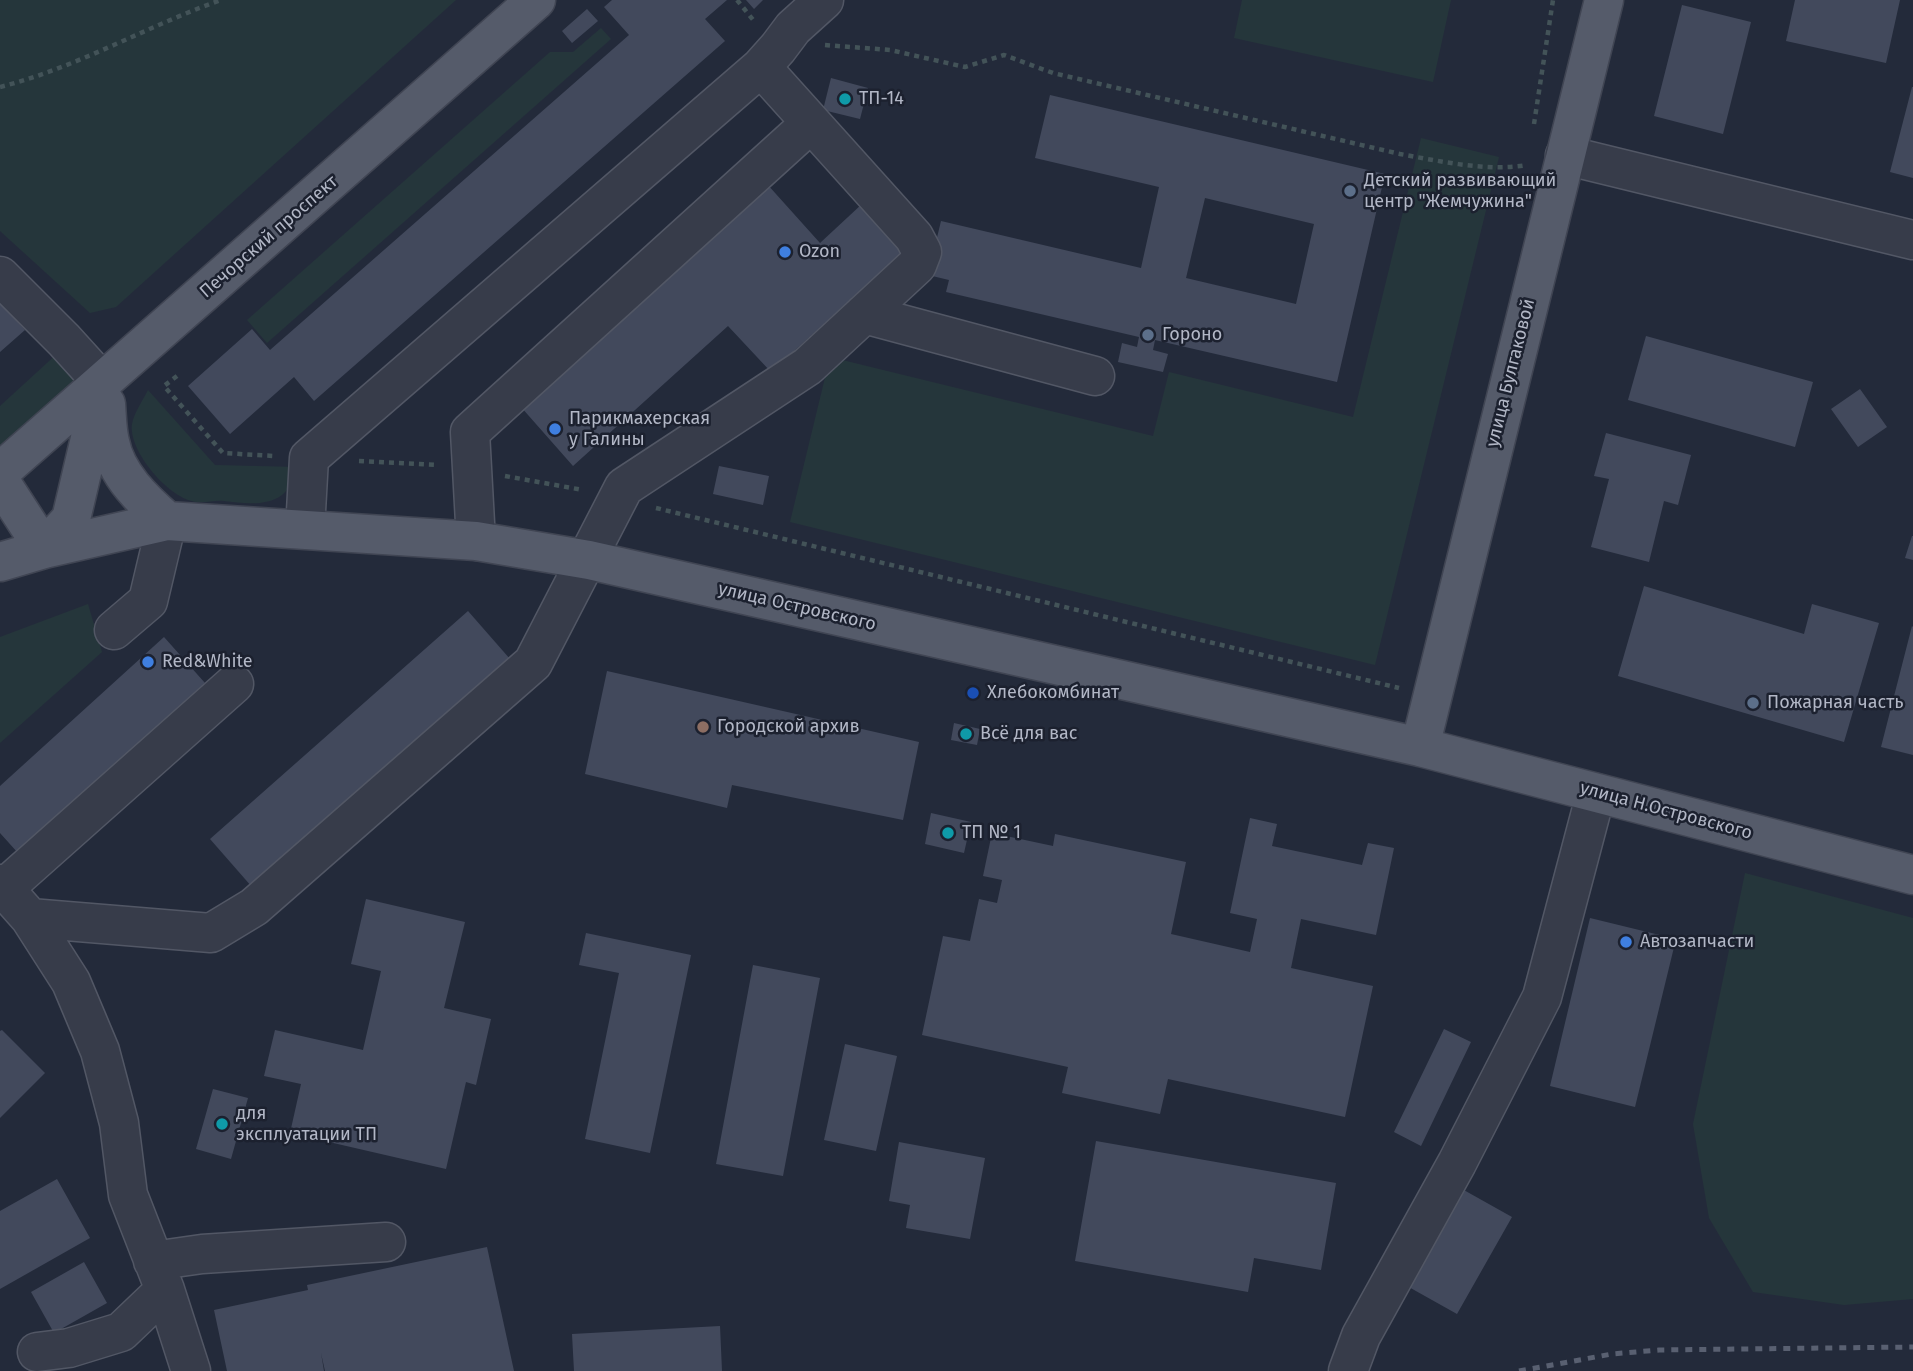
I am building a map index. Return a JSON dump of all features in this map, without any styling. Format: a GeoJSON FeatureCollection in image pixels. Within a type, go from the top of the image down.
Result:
{"type":"FeatureCollection","features":[{"type":"Feature","properties":{"kind":"main road","name":"Печорский проспект"},"geometry":{"type":"LineString","coordinates":[[0,472],[537,0]]}},
{"type":"Feature","properties":{"kind":"main road","name":"улица Булгаковой"},"geometry":{"type":"LineString","coordinates":[[1420,747],[1542,148],[1604,0]]}},
{"type":"Feature","properties":{"kind":"main road"},"geometry":{"type":"LineString","coordinates":[[6,501],[44,549],[71,519],[103,383]]}},
{"type":"Feature","properties":{"kind":"main road"},"geometry":{"type":"LineString","coordinates":[[103,383],[110,445],[122,471],[139,497],[167,521]]}},
{"type":"Feature","properties":{"kind":"main road"},"geometry":{"type":"LineString","coordinates":[[6,501],[167,521]]}},
{"type":"Feature","properties":{"kind":"main road","name":"улица Островского"},"geometry":{"type":"LineString","coordinates":[[0,562],[44,549],[167,521],[476,541],[589,560],[1420,747]]}},
{"type":"Feature","properties":{"kind":"main road","name":"улица Н.Островского"},"geometry":{"type":"LineString","coordinates":[[1420,747],[1913,875]]}},
{"type":"Feature","properties":{"kind":"street"},"geometry":{"type":"LineString","coordinates":[[305,529],[309,458],[771,56],[793,28],[824,0]]}},
{"type":"Feature","properties":{"kind":"street"},"geometry":{"type":"LineString","coordinates":[[30,918],[211,933],[254,907],[533,663],[589,560],[624,487],[808,366],[917,265],[922,252],[914,237],[811,122],[771,56]]}},
{"type":"Feature","properties":{"kind":"street"},"geometry":{"type":"LineString","coordinates":[[476,541],[470,432],[811,122]]}},
{"type":"Feature","properties":{"kind":"street"},"geometry":{"type":"LineString","coordinates":[[1542,148],[1913,240]]}},
{"type":"Feature","properties":{"kind":"street"},"geometry":{"type":"LineString","coordinates":[[0,276],[65,340],[103,383]]}},
{"type":"Feature","properties":{"kind":"street"},"geometry":{"type":"LineString","coordinates":[[864,314],[1095,376]]}},
{"type":"Feature","properties":{"kind":"street"},"geometry":{"type":"LineString","coordinates":[[114,630],[148,601],[167,521]]}},
{"type":"Feature","properties":{"kind":"street"},"geometry":{"type":"LineString","coordinates":[[191,1371],[159,1275],[128,1195],[119,1124],[100,1051],[71,982],[30,918],[1,888],[234,684]]}},
{"type":"Feature","properties":{"kind":"street"},"geometry":{"type":"LineString","coordinates":[[1349,1371],[1361,1336],[1457,1163],[1542,997],[1597,793]]}},
{"type":"Feature","properties":{"kind":"street"},"geometry":{"type":"LineString","coordinates":[[37,1352],[69,1349],[121,1332],[159,1275],[202,1254],[386,1242]]}},
{"type":"Feature","properties":{"kind":"path"},"geometry":{"type":"LineString","coordinates":[[0,87],[30,79],[221,0]]}},
{"type":"Feature","properties":{"kind":"path"},"geometry":{"type":"LineString","coordinates":[[1525,179],[1528,165],[1542,148],[1553,0]]}},
{"type":"Feature","properties":{"kind":"path"},"geometry":{"type":"LineString","coordinates":[[771,56],[837,46],[890,50],[965,67],[1004,55],[1053,73],[1400,154],[1447,162],[1514,168],[1528,165]]}},
{"type":"Feature","properties":{"kind":"path"},"geometry":{"type":"LineString","coordinates":[[177,376],[164,386],[223,453],[431,465],[580,489],[1402,688]]}},
{"type":"Feature","properties":{"kind":"shaded area"},"geometry":{"type":"Polygon","coordinates":[[[0,0],[456,0],[116,307],[90,313],[0,231],[0,0]]]}},
{"type":"Feature","properties":{"kind":"shaded area"},"geometry":{"type":"Polygon","coordinates":[[[1242,0],[1451,0],[1433,82],[1234,38],[1242,0]]]}},
{"type":"Feature","properties":{"kind":"shaded area"},"geometry":{"type":"Polygon","coordinates":[[[601,28],[611,39],[267,343],[247,320],[550,52],[573,52],[601,28]]]}},
{"type":"Feature","properties":{"kind":"shaded area"},"geometry":{"type":"Polygon","coordinates":[[[1421,138],[1499,157],[1375,665],[790,522],[830,357],[1153,436],[1169,372],[1353,417],[1421,138]]]}},
{"type":"Feature","properties":{"kind":"shaded area"},"geometry":{"type":"Polygon","coordinates":[[[59,352],[81,377],[0,448],[0,406],[59,352]]]}},
{"type":"Feature","properties":{"kind":"shaded area"},"geometry":{"type":"Polygon","coordinates":[[[148,390],[215,465],[297,467],[287,490],[276,499],[254,503],[197,502],[175,493],[144,460],[133,435],[133,420],[148,390]]]}},
{"type":"Feature","properties":{"kind":"shaded area"},"geometry":{"type":"Polygon","coordinates":[[[88,604],[102,652],[0,743],[0,637],[88,604]]]}},
{"type":"Feature","properties":{"kind":"shaded area"},"geometry":{"type":"Polygon","coordinates":[[[1745,873],[1913,918],[1913,1299],[1844,1305],[1753,1292],[1709,1218],[1693,1124],[1745,873]]]}},
{"type":"Feature","properties":{"kind":"building"},"geometry":{"type":"Polygon","coordinates":[[[612,0],[727,0],[705,19],[725,41],[314,401],[294,377],[230,434],[188,386],[252,329],[270,350],[629,35],[604,7],[612,0]]]}},
{"type":"Feature","properties":{"kind":"building"},"geometry":{"type":"Polygon","coordinates":[[[746,0],[763,0],[754,9],[746,0]]]}},
{"type":"Feature","properties":{"kind":"building"},"geometry":{"type":"Polygon","coordinates":[[[1795,0],[1900,0],[1886,63],[1786,41],[1795,0]]]}},
{"type":"Feature","properties":{"kind":"building"},"geometry":{"type":"Polygon","coordinates":[[[1682,5],[1751,22],[1723,134],[1654,116],[1682,5]]]}},
{"type":"Feature","properties":{"kind":"building"},"geometry":{"type":"Polygon","coordinates":[[[587,9],[598,21],[572,43],[562,31],[587,9]]]}},
{"type":"Feature","properties":{"kind":"building","name":"ТП-14"},"geometry":{"type":"Polygon","coordinates":[[[831,78],[868,88],[860,119],[823,110],[831,78]]]}},
{"type":"Feature","properties":{"kind":"building"},"geometry":{"type":"Polygon","coordinates":[[[1913,87],[1913,178],[1890,172],[1913,87]]]}},
{"type":"Feature","properties":{"kind":"building"},"geometry":{"type":"Polygon","coordinates":[[[1050,95],[1385,174],[1337,382],[1155,340],[1153,350],[1168,354],[1163,372],[1118,362],[1122,343],[1137,347],[1139,337],[946,292],[949,280],[928,275],[941,221],[1141,268],[1159,187],[1035,158],[1050,95]],[[1205,198],[1186,278],[1296,304],[1314,224],[1205,198]]]}},
{"type":"Feature","properties":{"kind":"building"},"geometry":{"type":"Polygon","coordinates":[[[767,184],[820,243],[862,204],[904,251],[771,372],[728,326],[573,466],[521,407],[767,184]]]}},
{"type":"Feature","properties":{"kind":"building"},"geometry":{"type":"Polygon","coordinates":[[[0,303],[25,330],[0,352],[0,303]]]}},
{"type":"Feature","properties":{"kind":"building"},"geometry":{"type":"Polygon","coordinates":[[[1646,336],[1813,382],[1795,447],[1628,400],[1646,336]]]}},
{"type":"Feature","properties":{"kind":"building"},"geometry":{"type":"Polygon","coordinates":[[[1860,389],[1887,427],[1858,447],[1831,409],[1860,389]]]}},
{"type":"Feature","properties":{"kind":"building"},"geometry":{"type":"Polygon","coordinates":[[[1606,433],[1691,455],[1678,505],[1664,501],[1649,562],[1591,547],[1609,479],[1594,476],[1606,433]]]}},
{"type":"Feature","properties":{"kind":"building"},"geometry":{"type":"Polygon","coordinates":[[[719,466],[769,476],[763,505],[713,494],[719,466]]]}},
{"type":"Feature","properties":{"kind":"building"},"geometry":{"type":"Polygon","coordinates":[[[1913,536],[1913,560],[1905,558],[1913,536]]]}},
{"type":"Feature","properties":{"kind":"building"},"geometry":{"type":"Polygon","coordinates":[[[1644,586],[1804,634],[1812,604],[1879,623],[1844,742],[1618,676],[1644,586]]]}},
{"type":"Feature","properties":{"kind":"building"},"geometry":{"type":"Polygon","coordinates":[[[468,611],[510,659],[252,887],[210,839],[468,611]]]}},
{"type":"Feature","properties":{"kind":"building"},"geometry":{"type":"Polygon","coordinates":[[[1913,627],[1913,755],[1881,747],[1913,627]]]}},
{"type":"Feature","properties":{"kind":"building"},"geometry":{"type":"Polygon","coordinates":[[[164,637],[205,683],[18,853],[0,833],[0,786],[164,637]]]}},
{"type":"Feature","properties":{"kind":"building"},"geometry":{"type":"Polygon","coordinates":[[[607,671],[919,742],[903,820],[732,785],[727,808],[585,774],[607,671]]]}},
{"type":"Feature","properties":{"kind":"building","name":"Всё для вас"},"geometry":{"type":"Polygon","coordinates":[[[954,723],[980,729],[977,745],[951,740],[954,723]]]}},
{"type":"Feature","properties":{"kind":"building","name":"ТП № 1"},"geometry":{"type":"Polygon","coordinates":[[[931,813],[971,822],[964,853],[925,844],[931,813]]]}},
{"type":"Feature","properties":{"kind":"building"},"geometry":{"type":"Polygon","coordinates":[[[1250,818],[1277,824],[1272,846],[1362,865],[1368,843],[1394,848],[1376,935],[1301,919],[1291,968],[1373,986],[1345,1117],[1168,1079],[1160,1114],[1062,1093],[1068,1067],[922,1035],[943,936],[970,941],[979,899],[997,903],[1002,880],[983,876],[992,833],[1053,846],[1055,834],[1186,862],[1171,934],[1250,952],[1257,919],[1230,913],[1250,818]]]}},
{"type":"Feature","properties":{"kind":"building"},"geometry":{"type":"Polygon","coordinates":[[[366,899],[465,922],[444,1008],[491,1019],[476,1085],[466,1082],[446,1169],[290,1133],[301,1084],[264,1076],[275,1030],[363,1050],[381,971],[351,964],[366,899]]]}},
{"type":"Feature","properties":{"kind":"building"},"geometry":{"type":"Polygon","coordinates":[[[1590,918],[1676,939],[1635,1107],[1550,1086],[1590,918]]]}},
{"type":"Feature","properties":{"kind":"building"},"geometry":{"type":"Polygon","coordinates":[[[586,933],[691,955],[650,1153],[585,1139],[619,973],[579,965],[586,933]]]}},
{"type":"Feature","properties":{"kind":"building"},"geometry":{"type":"Polygon","coordinates":[[[753,965],[820,978],[783,1176],[716,1164],[753,965]]]}},
{"type":"Feature","properties":{"kind":"building"},"geometry":{"type":"Polygon","coordinates":[[[1444,1029],[1471,1042],[1421,1146],[1394,1132],[1444,1029]]]}},
{"type":"Feature","properties":{"kind":"building"},"geometry":{"type":"Polygon","coordinates":[[[0,1031],[45,1073],[0,1118],[0,1031]]]}},
{"type":"Feature","properties":{"kind":"building"},"geometry":{"type":"Polygon","coordinates":[[[845,1044],[897,1056],[876,1151],[824,1140],[845,1044]]]}},
{"type":"Feature","properties":{"kind":"building","name":"для эксплуатации ТП"},"geometry":{"type":"Polygon","coordinates":[[[213,1089],[248,1098],[231,1159],[196,1149],[213,1089]]]}},
{"type":"Feature","properties":{"kind":"building"},"geometry":{"type":"Polygon","coordinates":[[[1096,1141],[1336,1183],[1321,1270],[1254,1258],[1248,1292],[1075,1261],[1096,1141]]]}},
{"type":"Feature","properties":{"kind":"building"},"geometry":{"type":"Polygon","coordinates":[[[899,1142],[985,1158],[970,1239],[906,1228],[910,1205],[889,1201],[899,1142]]]}},
{"type":"Feature","properties":{"kind":"building"},"geometry":{"type":"Polygon","coordinates":[[[57,1179],[90,1238],[0,1289],[0,1211],[57,1179]]]}},
{"type":"Feature","properties":{"kind":"building"},"geometry":{"type":"Polygon","coordinates":[[[1462,1189],[1512,1217],[1457,1314],[1407,1286],[1462,1189]]]}},
{"type":"Feature","properties":{"kind":"building"},"geometry":{"type":"Polygon","coordinates":[[[487,1247],[514,1371],[325,1371],[321,1353],[324,1371],[227,1371],[214,1310],[308,1290],[307,1285],[487,1247]]]}},
{"type":"Feature","properties":{"kind":"building"},"geometry":{"type":"Polygon","coordinates":[[[84,1262],[107,1303],[54,1333],[31,1292],[84,1262]]]}},
{"type":"Feature","properties":{"kind":"building"},"geometry":{"type":"Polygon","coordinates":[[[720,1326],[722,1371],[574,1371],[572,1334],[720,1326]]]}},
{"type":"Feature","properties":{"kind":"railway"},"geometry":{"type":"LineString","coordinates":[[1519,1371],[1612,1354],[1659,1350],[1913,1347]]}},
{"type":"Feature","properties":{"kind":"place","name":"ТП-14"},"geometry":{"type":"Point","coordinates":[845,99]}},
{"type":"Feature","properties":{"kind":"place","name":"Детский развивающий центр \"Жемчужина\""},"geometry":{"type":"Point","coordinates":[1350,191]}},
{"type":"Feature","properties":{"kind":"place","name":"Ozon"},"geometry":{"type":"Point","coordinates":[785,252]}},
{"type":"Feature","properties":{"kind":"place","name":"Гороно"},"geometry":{"type":"Point","coordinates":[1148,335]}},
{"type":"Feature","properties":{"kind":"place","name":"Парикмахерская у Галины"},"geometry":{"type":"Point","coordinates":[555,429]}},
{"type":"Feature","properties":{"kind":"place","name":"Red&White"},"geometry":{"type":"Point","coordinates":[148,662]}},
{"type":"Feature","properties":{"kind":"place","name":"Хлебокомбинат"},"geometry":{"type":"Point","coordinates":[973,693]}},
{"type":"Feature","properties":{"kind":"place","name":"Пожарная часть"},"geometry":{"type":"Point","coordinates":[1753,703]}},
{"type":"Feature","properties":{"kind":"place","name":"Городской архив"},"geometry":{"type":"Point","coordinates":[703,727]}},
{"type":"Feature","properties":{"kind":"place","name":"Всё для вас"},"geometry":{"type":"Point","coordinates":[966,734]}},
{"type":"Feature","properties":{"kind":"place","name":"ТП № 1"},"geometry":{"type":"Point","coordinates":[948,833]}},
{"type":"Feature","properties":{"kind":"place","name":"Автозапчасти"},"geometry":{"type":"Point","coordinates":[1626,942]}},
{"type":"Feature","properties":{"kind":"place","name":"для эксплуатации ТП"},"geometry":{"type":"Point","coordinates":[222,1124]}}]}
